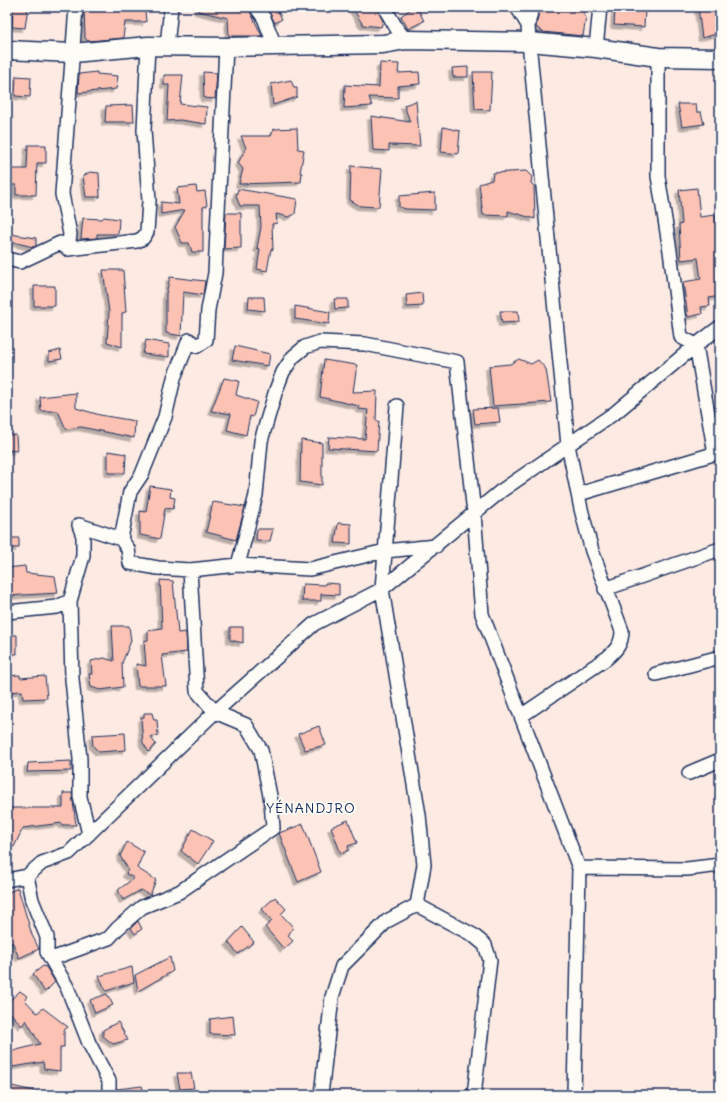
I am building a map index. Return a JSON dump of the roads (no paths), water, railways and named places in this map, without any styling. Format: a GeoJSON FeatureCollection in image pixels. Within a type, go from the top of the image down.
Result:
{"type":"FeatureCollection","features":[{"type":"Feature","properties":{"kind":"main road"},"geometry":{"type":"LineString","coordinates":[[7,50],[73,53],[148,46],[226,47],[383,44],[406,40],[528,33],[596,48],[658,56],[720,58]]}},
{"type":"Feature","properties":{"kind":"street"},"geometry":{"type":"LineString","coordinates":[[68,249],[70,234],[62,194],[76,7]]}},
{"type":"Feature","properties":{"kind":"street"},"geometry":{"type":"LineString","coordinates":[[167,46],[171,7]]}},
{"type":"Feature","properties":{"kind":"street"},"geometry":{"type":"LineString","coordinates":[[256,7],[264,18],[275,46]]}},
{"type":"Feature","properties":{"kind":"street"},"geometry":{"type":"LineString","coordinates":[[384,7],[397,29],[406,40]]}},
{"type":"Feature","properties":{"kind":"street"},"geometry":{"type":"LineString","coordinates":[[517,7],[528,33]]}},
{"type":"Feature","properties":{"kind":"street"},"geometry":{"type":"LineString","coordinates":[[521,716],[607,658],[616,650],[622,640],[622,631],[592,552],[568,445],[528,33],[532,7]]}},
{"type":"Feature","properties":{"kind":"street"},"geometry":{"type":"LineString","coordinates":[[596,48],[600,7]]}},
{"type":"Feature","properties":{"kind":"street"},"geometry":{"type":"LineString","coordinates":[[7,259],[20,262],[60,244],[68,249],[137,241],[143,238],[147,232],[149,201],[144,130],[148,46]]}},
{"type":"Feature","properties":{"kind":"street"},"geometry":{"type":"LineString","coordinates":[[121,539],[130,492],[142,474],[165,417],[174,378],[189,340],[197,346],[206,340],[208,310],[215,273],[226,47]]}},
{"type":"Feature","properties":{"kind":"street"},"geometry":{"type":"LineString","coordinates":[[658,56],[658,176],[670,251],[681,337],[696,345]]}},
{"type":"Feature","properties":{"kind":"street"},"geometry":{"type":"LineString","coordinates":[[7,880],[27,876],[42,863],[69,853],[214,712],[314,624],[382,589],[436,546],[474,513],[541,462],[621,408],[696,345],[720,327]]}},
{"type":"Feature","properties":{"kind":"street"},"geometry":{"type":"LineString","coordinates":[[238,565],[256,495],[261,441],[276,390],[283,372],[293,357],[305,347],[320,342],[365,344],[457,362],[474,513],[482,614],[579,868],[574,1095]]}},
{"type":"Feature","properties":{"kind":"street"},"geometry":{"type":"LineString","coordinates":[[579,494],[718,453],[696,345]]}},
{"type":"Feature","properties":{"kind":"street"},"geometry":{"type":"LineString","coordinates":[[396,406],[382,589],[419,815],[424,864],[417,905]]}},
{"type":"Feature","properties":{"kind":"street"},"geometry":{"type":"LineString","coordinates":[[89,834],[80,797],[80,759],[72,679],[70,601],[83,556],[83,536],[79,525],[121,539],[128,549],[130,563],[158,568],[190,570],[238,565],[310,569],[385,551],[436,546]]}},
{"type":"Feature","properties":{"kind":"street"},"geometry":{"type":"LineString","coordinates":[[605,589],[720,549]]}},
{"type":"Feature","properties":{"kind":"street"},"geometry":{"type":"LineString","coordinates":[[51,959],[109,938],[116,929],[142,908],[179,892],[273,828],[271,801],[261,750],[246,725],[214,712],[197,691],[190,570]]}},
{"type":"Feature","properties":{"kind":"street"},"geometry":{"type":"LineString","coordinates":[[7,612],[57,607],[70,601]]}},
{"type":"Feature","properties":{"kind":"street"},"geometry":{"type":"LineString","coordinates":[[656,674],[720,657]]}},
{"type":"Feature","properties":{"kind":"street"},"geometry":{"type":"LineString","coordinates":[[689,773],[720,760]]}},
{"type":"Feature","properties":{"kind":"street"},"geometry":{"type":"LineString","coordinates":[[579,868],[687,869],[720,865]]}},
{"type":"Feature","properties":{"kind":"street"},"geometry":{"type":"LineString","coordinates":[[27,876],[32,900],[47,937],[47,952],[67,986],[100,1066],[109,1081],[109,1095]]}},
{"type":"Feature","properties":{"kind":"street"},"geometry":{"type":"LineString","coordinates":[[321,1095],[332,997],[342,966],[387,921],[417,905]]}},
{"type":"Feature","properties":{"kind":"street"},"geometry":{"type":"LineString","coordinates":[[417,905],[472,935],[485,945],[490,960],[474,1095]]}},
{"type":"Feature","properties":{"kind":"district","name":"YÉNANDJRO"},"geometry":{"type":"Point","coordinates":[311,808]}}]}
